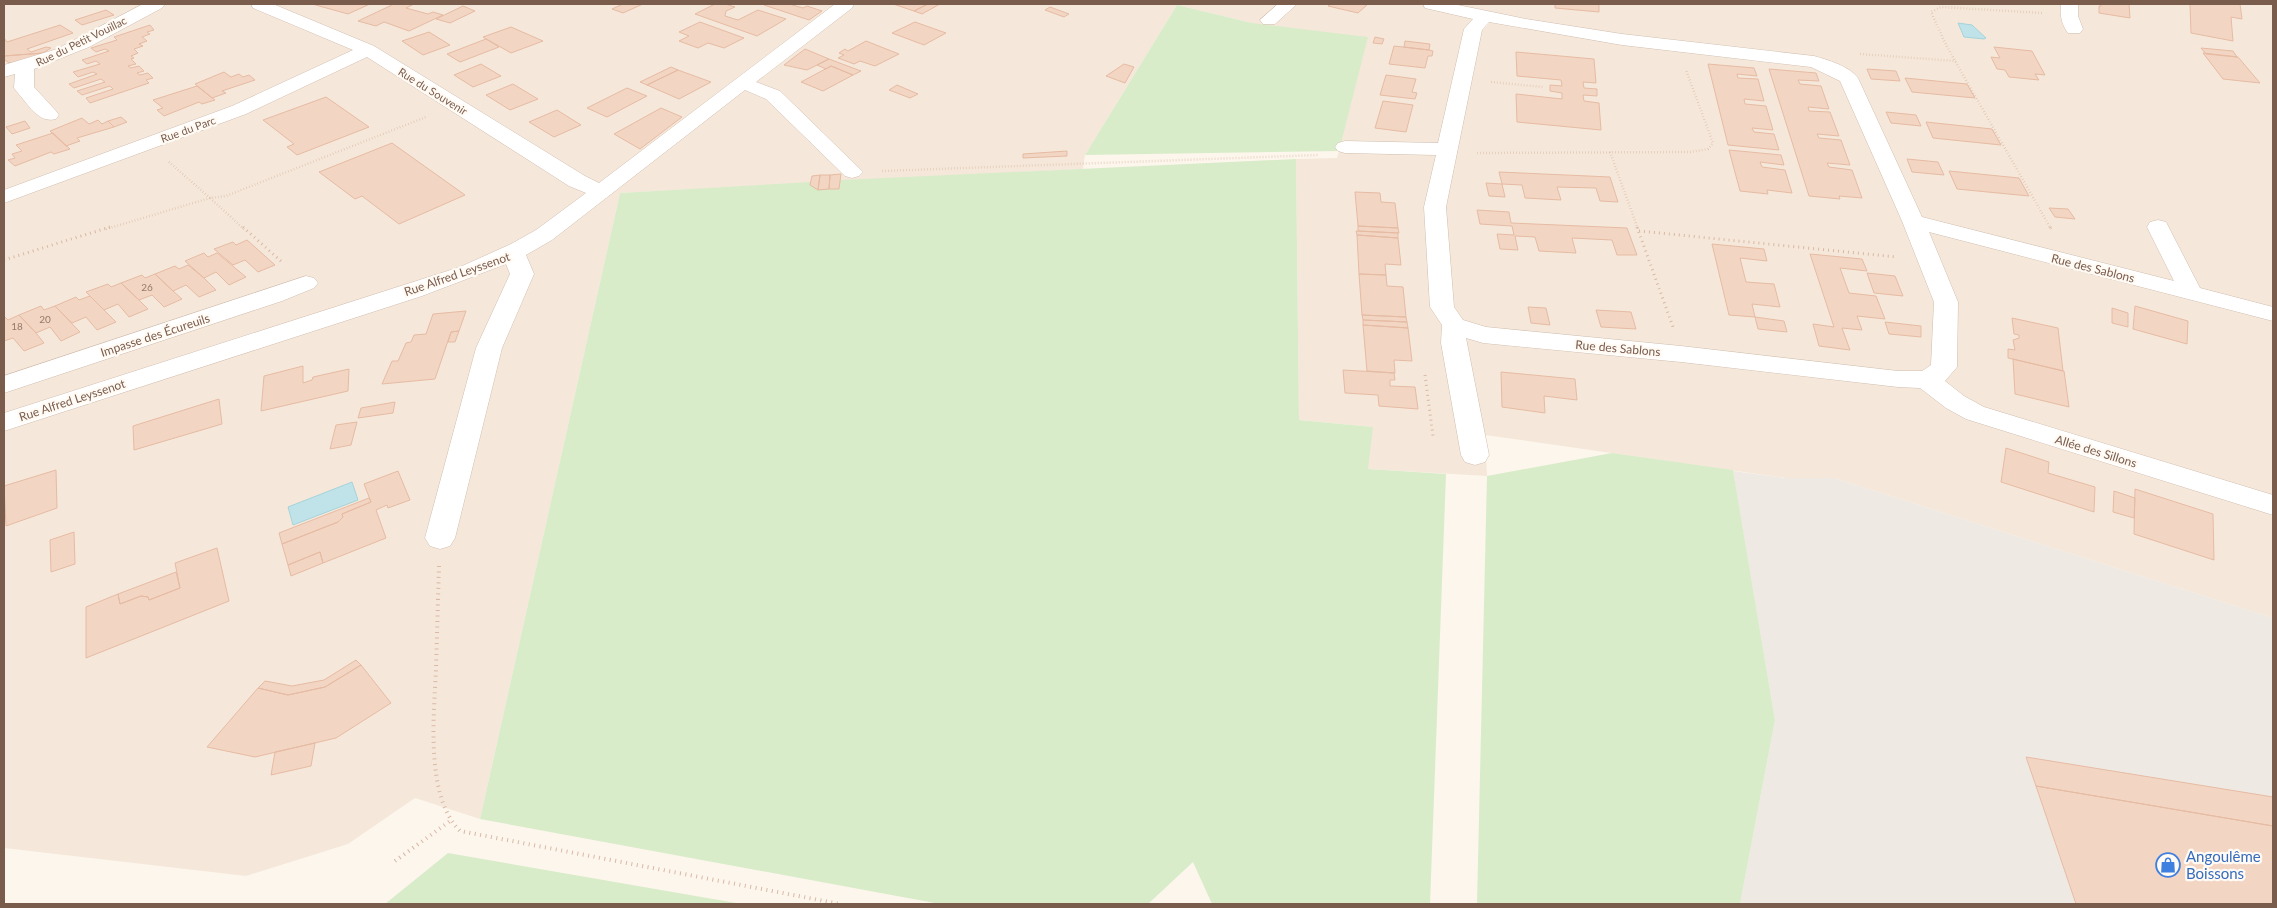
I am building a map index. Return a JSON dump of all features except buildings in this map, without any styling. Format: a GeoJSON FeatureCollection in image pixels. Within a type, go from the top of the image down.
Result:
{"type":"FeatureCollection","features":[{"type":"Feature","properties":{"kind":"street","name":"Rue du Petit Vouillac"},"geometry":{"type":"LineString","coordinates":[[4,71],[25,67],[82,42],[156,4]]}},
{"type":"Feature","properties":{"kind":"street","name":"Rue du Souvenir"},"geometry":{"type":"LineString","coordinates":[[259,4],[368,50],[577,181],[600,191]]}},
{"type":"Feature","properties":{"kind":"street","name":"Rue Alfred Leyssenot"},"geometry":{"type":"LineString","coordinates":[[4,422],[358,308],[514,254],[544,235],[846,4]]}},
{"type":"Feature","properties":{"kind":"street"},"geometry":{"type":"LineString","coordinates":[[1269,20],[1288,4]]}},
{"type":"Feature","properties":{"kind":"street"},"geometry":{"type":"LineString","coordinates":[[1432,4],[1574,34],[1678,48],[1814,62],[1833,68],[1848,78],[1913,221],[1946,302],[1944,368],[1937,375],[1926,380]]}},
{"type":"Feature","properties":{"kind":"street"},"geometry":{"type":"LineString","coordinates":[[1475,455],[1453,342],[1454,325],[1442,307],[1435,206],[1474,29],[1484,16]]}},
{"type":"Feature","properties":{"kind":"street","name":"Rue du Parc"},"geometry":{"type":"LineString","coordinates":[[4,197],[239,110],[368,50]]}},
{"type":"Feature","properties":{"kind":"street"},"geometry":{"type":"LineString","coordinates":[[25,67],[24,88],[49,116]]}},
{"type":"Feature","properties":{"kind":"street"},"geometry":{"type":"LineString","coordinates":[[743,84],[762,88],[773,95],[852,172]]}},
{"type":"Feature","properties":{"kind":"street"},"geometry":{"type":"LineString","coordinates":[[1345,147],[1426,148],[1445,158]]}},
{"type":"Feature","properties":{"kind":"street","name":"Rue des Sablons"},"geometry":{"type":"LineString","coordinates":[[1913,221],[2273,314]]}},
{"type":"Feature","properties":{"kind":"street"},"geometry":{"type":"LineString","coordinates":[[2158,227],[2187,283],[2189,292]]}},
{"type":"Feature","properties":{"kind":"street"},"geometry":{"type":"LineString","coordinates":[[440,538],[489,348],[522,274],[514,254]]}},
{"type":"Feature","properties":{"kind":"street","name":"Impasse des Écureuils"},"geometry":{"type":"LineString","coordinates":[[4,385],[274,296],[306,283]]}},
{"type":"Feature","properties":{"kind":"street","name":"Rue des Sablons"},"geometry":{"type":"LineString","coordinates":[[1454,325],[1483,335],[1681,354],[1898,379],[1926,380]]}},
{"type":"Feature","properties":{"kind":"street","name":"Allée des Sillons"},"geometry":{"type":"LineString","coordinates":[[1926,380],[1955,402],[1974,413],[2273,505]]}},
{"type":"Feature","properties":{"kind":"path"},"geometry":{"type":"LineString","coordinates":[[2052,231],[1957,61],[1946,45],[1931,12],[1941,7],[2071,16]]}},
{"type":"Feature","properties":{"kind":"path"},"geometry":{"type":"LineString","coordinates":[[1445,158],[1458,167],[1463,153],[1690,152],[1708,149],[1712,144],[1678,48]]}},
{"type":"Feature","properties":{"kind":"path"},"geometry":{"type":"LineString","coordinates":[[1854,53],[1957,61]]}},
{"type":"Feature","properties":{"kind":"path"},"geometry":{"type":"LineString","coordinates":[[1463,79],[1542,88]]}},
{"type":"Feature","properties":{"kind":"path"},"geometry":{"type":"LineString","coordinates":[[4,260],[195,201],[226,196],[457,105]]}},
{"type":"Feature","properties":{"kind":"path"},"geometry":{"type":"LineString","coordinates":[[148,144],[306,283]]}},
{"type":"Feature","properties":{"kind":"path"},"geometry":{"type":"LineString","coordinates":[[1610,152],[1681,354]]}},
{"type":"Feature","properties":{"kind":"path"},"geometry":{"type":"LineString","coordinates":[[852,172],[1319,155]]}},
{"type":"Feature","properties":{"kind":"path"},"geometry":{"type":"LineString","coordinates":[[1638,231],[1898,257]]}},
{"type":"Feature","properties":{"kind":"path"},"geometry":{"type":"LineString","coordinates":[[440,538],[433,751],[442,801],[450,820],[460,831],[840,904]]}},
{"type":"Feature","properties":{"kind":"path"},"geometry":{"type":"LineString","coordinates":[[395,861],[450,820]]}},
{"type":"Feature","properties":{"kind":"shaded area"},"geometry":{"type":"Polygon","coordinates":[[[4,4],[2273,4],[2273,618],[1834,478],[1786,478],[1485,435],[1487,476],[1367,469],[1372,427],[1299,420],[1296,159],[1337,158],[1339,151],[1252,23],[1177,5],[1085,155],[1083,169],[620,193],[480,819],[415,798],[348,844],[246,876],[4,848],[4,4]]]}},
{"type":"Feature","properties":{"kind":"shaded area"},"geometry":{"type":"Polygon","coordinates":[[[1733,471],[1786,478],[1834,478],[2273,618],[2273,904],[1740,904],[1775,720],[1733,471]]]}},
{"type":"Feature","properties":{"kind":"green space"},"geometry":{"type":"Polygon","coordinates":[[[1177,5],[1252,23],[1368,37],[1339,151],[1085,155],[1177,5]]]}},
{"type":"Feature","properties":{"kind":"green space"},"geometry":{"type":"Polygon","coordinates":[[[1296,159],[1299,420],[1373,427],[1368,469],[1446,474],[1430,904],[1212,904],[1193,862],[1148,904],[940,904],[480,819],[620,193],[811,182],[812,176],[841,174],[841,180],[1296,159]]]}},
{"type":"Feature","properties":{"kind":"green space"},"geometry":{"type":"Polygon","coordinates":[[[1612,453],[1733,470],[1775,720],[1740,904],[1477,904],[1487,476],[1612,453]]]}},
{"type":"Feature","properties":{"kind":"green space"},"geometry":{"type":"Polygon","coordinates":[[[448,853],[742,904],[385,904],[448,853]]]}},
{"type":"Feature","properties":{"kind":"water"},"geometry":{"type":"Polygon","coordinates":[[[1958,23],[1972,25],[1986,38],[1964,37],[1958,23]]]}},
{"type":"Feature","properties":{"kind":"water"},"geometry":{"type":"Polygon","coordinates":[[[352,482],[358,500],[293,525],[288,507],[352,482]]]}},
{"type":"Feature","properties":{"kind":"place","name":"Angoulême Boissons"},"geometry":{"type":"Point","coordinates":[2168,865]}}]}
